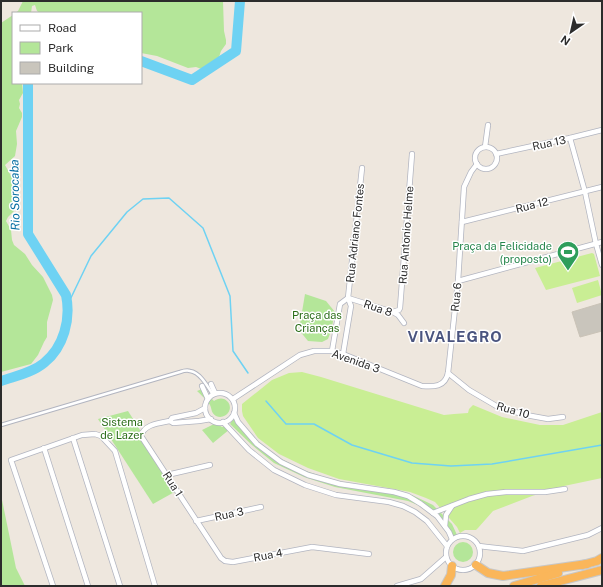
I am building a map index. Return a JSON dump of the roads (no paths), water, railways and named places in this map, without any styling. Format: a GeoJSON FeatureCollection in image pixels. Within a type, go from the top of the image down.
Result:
{"type":"FeatureCollection","features":[{"type":"Feature","properties":{"kind":"highway"},"geometry":{"type":"LineString","coordinates":[[514,586],[602,558]]}},
{"type":"Feature","properties":{"kind":"highway"},"geometry":{"type":"LineString","coordinates":[[476,565],[488,572],[503,576],[513,576],[587,564]]}},
{"type":"Feature","properties":{"kind":"highway"},"geometry":{"type":"LineString","coordinates":[[445,586],[451,575],[452,566]]}},
{"type":"Feature","properties":{"kind":"highway"},"geometry":{"type":"LineString","coordinates":[[541,586],[600,572]]}},
{"type":"Feature","properties":{"kind":"street"},"geometry":{"type":"LineString","coordinates":[[485,148],[488,125]]}},
{"type":"Feature","properties":{"kind":"street","name":"Rua 13"},"geometry":{"type":"LineString","coordinates":[[496,154],[602,130]]}},
{"type":"Feature","properties":{"kind":"street"},"geometry":{"type":"LineString","coordinates":[[570,138],[585,192],[602,265]]}},
{"type":"Feature","properties":{"kind":"street"},"geometry":{"type":"LineString","coordinates":[[490,148],[496,154],[498,159],[491,168],[480,168],[477,164],[477,152],[480,149],[490,148]]}},
{"type":"Feature","properties":{"kind":"street","name":"Rua Antonio Helme"},"geometry":{"type":"LineString","coordinates":[[393,312],[399,310],[400,308],[412,154]]}},
{"type":"Feature","properties":{"kind":"street","name":"Rua 6"},"geometry":{"type":"LineString","coordinates":[[442,383],[447,379],[448,373],[458,281],[464,187],[471,172],[477,164]]}},
{"type":"Feature","properties":{"kind":"street","name":"Rua Adriano Fontes"},"geometry":{"type":"LineString","coordinates":[[343,354],[351,306],[348,298],[362,168]]}},
{"type":"Feature","properties":{"kind":"street","name":"Rua 12"},"geometry":{"type":"LineString","coordinates":[[462,222],[602,187]]}},
{"type":"Feature","properties":{"kind":"street"},"geometry":{"type":"LineString","coordinates":[[458,281],[602,242]]}},
{"type":"Feature","properties":{"kind":"street","name":"Rua 8"},"geometry":{"type":"LineString","coordinates":[[348,298],[393,312],[404,323]]}},
{"type":"Feature","properties":{"kind":"street","name":"Rua Adriano Fontes"},"geometry":{"type":"LineString","coordinates":[[332,351],[340,304],[348,298]]}},
{"type":"Feature","properties":{"kind":"street"},"geometry":{"type":"LineString","coordinates":[[339,314],[349,316]]}},
{"type":"Feature","properties":{"kind":"street","name":"Avenida 3"},"geometry":{"type":"LineString","coordinates":[[233,399],[300,355],[314,351],[332,351],[343,354],[422,386],[434,387],[442,383]]}},
{"type":"Feature","properties":{"kind":"street","name":"Rua 10"},"geometry":{"type":"LineString","coordinates":[[448,373],[469,390],[498,407],[526,415],[548,419],[563,417]]}},
{"type":"Feature","properties":{"kind":"street"},"geometry":{"type":"LineString","coordinates":[[211,384],[214,394]]}},
{"type":"Feature","properties":{"kind":"street"},"geometry":{"type":"LineString","coordinates":[[202,386],[208,400]]}},
{"type":"Feature","properties":{"kind":"street"},"geometry":{"type":"LineString","coordinates":[[170,421],[172,418],[196,413],[205,408],[208,400],[214,394],[220,392],[225,393],[233,399],[235,404],[232,418],[223,422],[214,421],[211,419],[205,408]]}},
{"type":"Feature","properties":{"kind":"street"},"geometry":{"type":"LineString","coordinates":[[234,413],[238,422],[257,444],[281,462],[308,476],[340,484],[394,492],[408,496],[437,516],[449,532],[452,539]]}},
{"type":"Feature","properties":{"kind":"street"},"geometry":{"type":"LineString","coordinates":[[170,421],[173,423],[211,419]]}},
{"type":"Feature","properties":{"kind":"street","name":"Rua 1"},"geometry":{"type":"LineString","coordinates":[[170,421],[147,426],[142,431],[141,436],[196,521],[221,558],[225,561]]}},
{"type":"Feature","properties":{"kind":"street"},"geometry":{"type":"LineString","coordinates":[[223,422],[249,450],[274,470],[305,485],[336,495],[389,502],[403,506],[415,512],[426,521],[447,546]]}},
{"type":"Feature","properties":{"kind":"street"},"geometry":{"type":"LineString","coordinates":[[53,586],[11,460],[82,435],[95,434],[101,436],[115,452],[155,586]]}},
{"type":"Feature","properties":{"kind":"street"},"geometry":{"type":"LineString","coordinates":[[73,438],[120,586]]}},
{"type":"Feature","properties":{"kind":"street"},"geometry":{"type":"LineString","coordinates":[[44,448],[88,586]]}},
{"type":"Feature","properties":{"kind":"street"},"geometry":{"type":"LineString","coordinates":[[167,475],[210,464]]}},
{"type":"Feature","properties":{"kind":"street"},"geometry":{"type":"LineString","coordinates":[[433,513],[469,499],[487,494],[506,492],[545,492],[565,489]]}},
{"type":"Feature","properties":{"kind":"street"},"geometry":{"type":"LineString","coordinates":[[445,527],[446,515],[452,506]]}},
{"type":"Feature","properties":{"kind":"street","name":"Rua 3"},"geometry":{"type":"LineString","coordinates":[[196,521],[261,507]]}},
{"type":"Feature","properties":{"kind":"street"},"geometry":{"type":"LineString","coordinates":[[479,546],[523,552],[588,535],[602,528]]}},
{"type":"Feature","properties":{"kind":"street"},"geometry":{"type":"LineString","coordinates":[[467,536],[476,542],[479,546],[480,559],[476,565],[467,570],[462,570],[457,569],[448,562],[446,557],[446,549],[452,539],[467,536]]}},
{"type":"Feature","properties":{"kind":"street","name":"Rua 4"},"geometry":{"type":"LineString","coordinates":[[225,561],[233,562],[312,547],[369,554]]}},
{"type":"Feature","properties":{"kind":"street"},"geometry":{"type":"LineString","coordinates":[[397,586],[421,579],[446,557]]}},
{"type":"Feature","properties":{"kind":"lane"},"geometry":{"type":"LineString","coordinates":[[1,425],[180,372],[191,371],[196,373],[214,394]]}},
{"type":"Feature","properties":{"kind":"waterway","name":"Rio Sorocaba"},"geometry":{"type":"LineString","coordinates":[[142,61],[192,80],[236,51],[240,1]]}},
{"type":"Feature","properties":{"kind":"waterway","name":"Rio Sorocaba"},"geometry":{"type":"LineString","coordinates":[[1,381],[23,374],[44,363],[57,349],[67,323],[66,295],[28,234],[28,84]]}},
{"type":"Feature","properties":{"kind":"waterway"},"geometry":{"type":"LineString","coordinates":[[68,304],[91,256],[127,212],[143,199],[169,198],[203,228],[230,296],[233,351],[248,373]]}},
{"type":"Feature","properties":{"kind":"waterway"},"geometry":{"type":"LineString","coordinates":[[266,401],[286,424],[314,424],[352,445],[412,463],[451,466],[492,464],[602,445]]}},
{"type":"Feature","properties":{"kind":"place","name":"Praça da Felicidade (proposto)"},"geometry":{"type":"Point","coordinates":[568,272]}},
{"type":"Feature","properties":{"kind":"district","name":"VIVALEGRO"},"geometry":{"type":"Point","coordinates":[455,337]}},
{"type":"Feature","properties":{"kind":"park label","name":"Praça das Crianças"},"geometry":{"type":"Point","coordinates":[317,321]}},
{"type":"Feature","properties":{"kind":"park label","name":"Sistema de Lazer"},"geometry":{"type":"Point","coordinates":[122,428]}}]}
